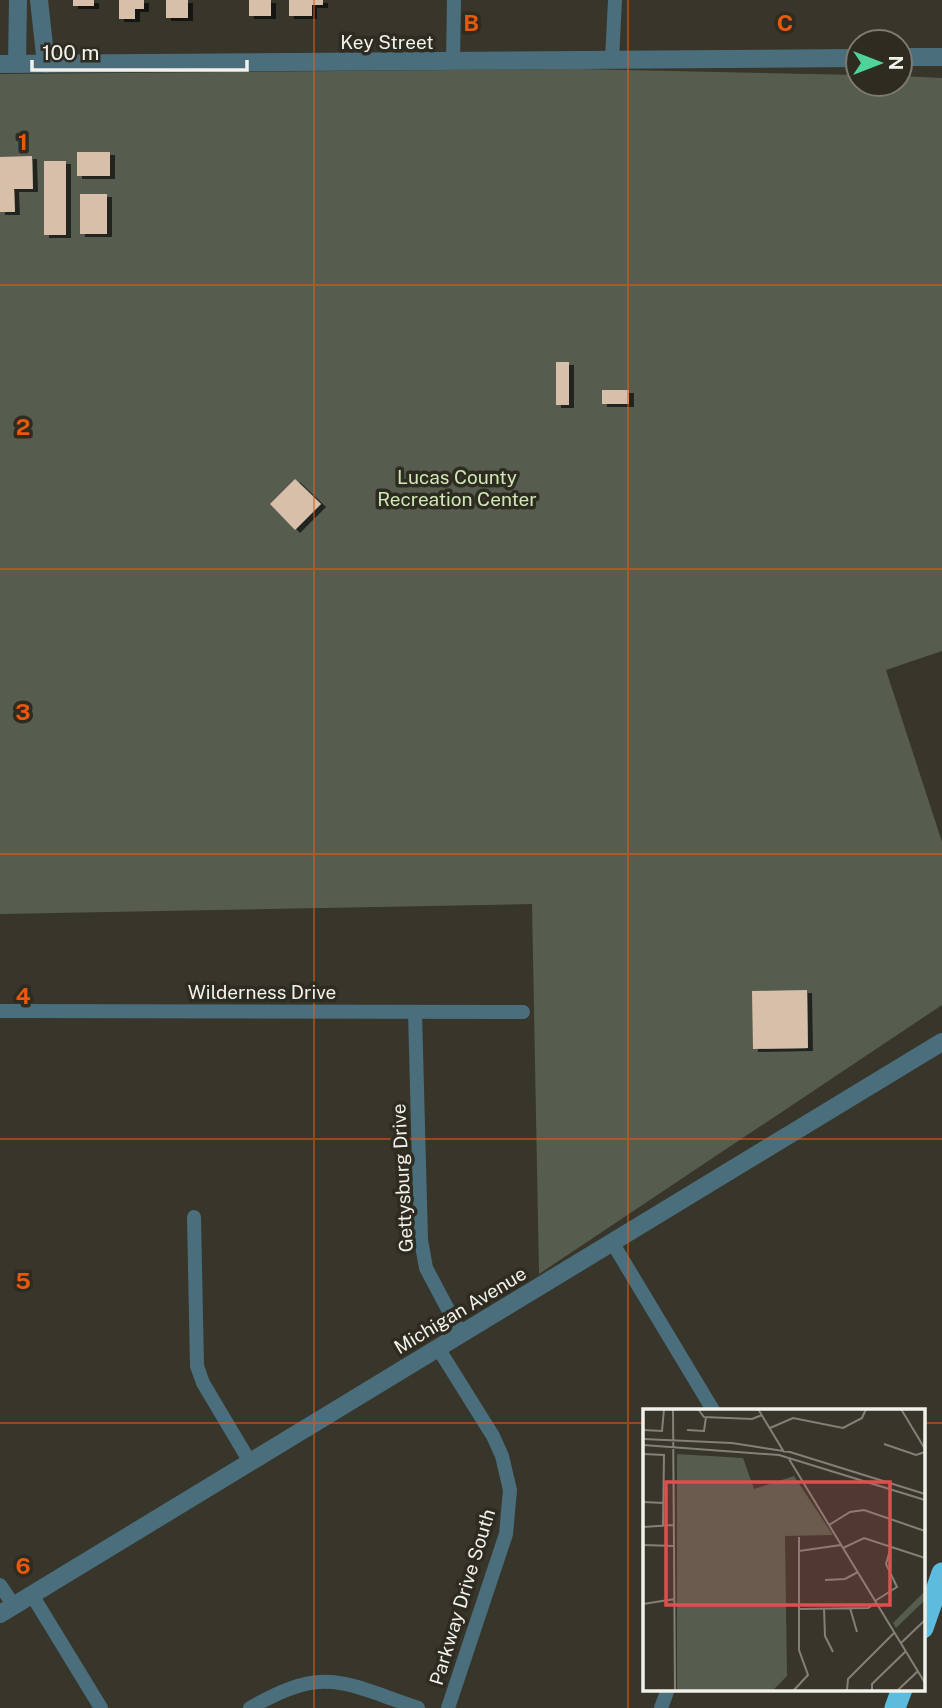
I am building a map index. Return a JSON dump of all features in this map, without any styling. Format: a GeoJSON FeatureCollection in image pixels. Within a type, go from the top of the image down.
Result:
{"type":"FeatureCollection","features":[{"type":"Feature","properties":{"kind":"highway"},"geometry":{"type":"LineString","coordinates":[[925,1622],[942,1573]]}},
{"type":"Feature","properties":{"kind":"highway"},"geometry":{"type":"LineString","coordinates":[[895,1708],[902,1690]]}},
{"type":"Feature","properties":{"kind":"street"},"geometry":{"type":"LineString","coordinates":[[8,64],[18,0]]}},
{"type":"Feature","properties":{"kind":"street"},"geometry":{"type":"LineString","coordinates":[[39,0],[46,64]]}},
{"type":"Feature","properties":{"kind":"street"},"geometry":{"type":"LineString","coordinates":[[453,62],[454,0]]}},
{"type":"Feature","properties":{"kind":"street"},"geometry":{"type":"LineString","coordinates":[[612,60],[615,0]]}},
{"type":"Feature","properties":{"kind":"street"},"geometry":{"type":"LineString","coordinates":[[914,57],[942,57]]}},
{"type":"Feature","properties":{"kind":"street","name":"Key Street"},"geometry":{"type":"LineString","coordinates":[[8,64],[844,58]]}},
{"type":"Feature","properties":{"kind":"street","name":"Wilderness Drive"},"geometry":{"type":"LineString","coordinates":[[0,1011],[523,1012]]}},
{"type":"Feature","properties":{"kind":"street","name":"Gettysburg Drive"},"geometry":{"type":"LineString","coordinates":[[415,1012],[421,1240],[426,1268],[461,1334]]}},
{"type":"Feature","properties":{"kind":"street","name":"Michigan Avenue"},"geometry":{"type":"LineString","coordinates":[[7,1610],[942,1042]]}},
{"type":"Feature","properties":{"kind":"street"},"geometry":{"type":"LineString","coordinates":[[194,1217],[197,1366],[250,1462]]}},
{"type":"Feature","properties":{"kind":"street"},"geometry":{"type":"LineString","coordinates":[[612,1242],[712,1409]]}},
{"type":"Feature","properties":{"kind":"street","name":"Parkway Drive South"},"geometry":{"type":"LineString","coordinates":[[438,1348],[493,1436],[502,1456],[510,1489],[506,1534],[448,1708]]}},
{"type":"Feature","properties":{"kind":"street"},"geometry":{"type":"LineString","coordinates":[[0,1585],[7,1610]]}},
{"type":"Feature","properties":{"kind":"street"},"geometry":{"type":"LineString","coordinates":[[32,1595],[102,1708]]}},
{"type":"Feature","properties":{"kind":"street"},"geometry":{"type":"LineString","coordinates":[[250,1708],[297,1684],[315,1680],[339,1681],[418,1708]]}},
{"type":"Feature","properties":{"kind":"street"},"geometry":{"type":"LineString","coordinates":[[661,1708],[668,1690]]}},
{"type":"Feature","properties":{"kind":"green space","name":"Lucas County Recreation Center"},"geometry":{"type":"Polygon","coordinates":[[[580,69],[844,75],[844,98],[914,98],[914,77],[942,78],[942,651],[886,670],[942,842],[942,1005],[539,1274],[532,904],[0,914],[0,74],[580,69]]]}},
{"type":"Feature","properties":{"kind":"building"},"geometry":{"type":"Polygon","coordinates":[[[73,0],[94,0],[94,6],[73,6],[73,0]]]}},
{"type":"Feature","properties":{"kind":"building"},"geometry":{"type":"Polygon","coordinates":[[[119,0],[144,0],[144,9],[135,9],[135,19],[119,19],[119,0]]]}},
{"type":"Feature","properties":{"kind":"building"},"geometry":{"type":"Polygon","coordinates":[[[166,0],[188,0],[188,18],[166,18],[166,0]]]}},
{"type":"Feature","properties":{"kind":"building"},"geometry":{"type":"Polygon","coordinates":[[[249,0],[271,0],[271,16],[249,16],[249,0]]]}},
{"type":"Feature","properties":{"kind":"building"},"geometry":{"type":"Polygon","coordinates":[[[289,0],[323,0],[323,5],[312,5],[312,16],[289,16],[289,0]]]}},
{"type":"Feature","properties":{"kind":"building"},"geometry":{"type":"Polygon","coordinates":[[[77,152],[110,152],[110,176],[77,176],[77,152]]]}},
{"type":"Feature","properties":{"kind":"building"},"geometry":{"type":"Polygon","coordinates":[[[32,156],[33,189],[14,189],[15,212],[0,212],[0,157],[32,156]]]}},
{"type":"Feature","properties":{"kind":"building"},"geometry":{"type":"Polygon","coordinates":[[[44,161],[66,161],[66,235],[44,235],[44,161]]]}},
{"type":"Feature","properties":{"kind":"building"},"geometry":{"type":"Polygon","coordinates":[[[80,194],[107,194],[107,234],[80,234],[80,194]]]}},
{"type":"Feature","properties":{"kind":"building"},"geometry":{"type":"Polygon","coordinates":[[[556,362],[569,362],[569,405],[556,405],[556,362]]]}},
{"type":"Feature","properties":{"kind":"building"},"geometry":{"type":"Polygon","coordinates":[[[602,390],[629,390],[629,404],[602,404],[602,390]]]}},
{"type":"Feature","properties":{"kind":"building"},"geometry":{"type":"Polygon","coordinates":[[[295,479],[321,504],[295,530],[270,504],[295,479]]]}},
{"type":"Feature","properties":{"kind":"building"},"geometry":{"type":"Polygon","coordinates":[[[807,990],[808,1048],[753,1049],[752,991],[807,990]]]}}]}
